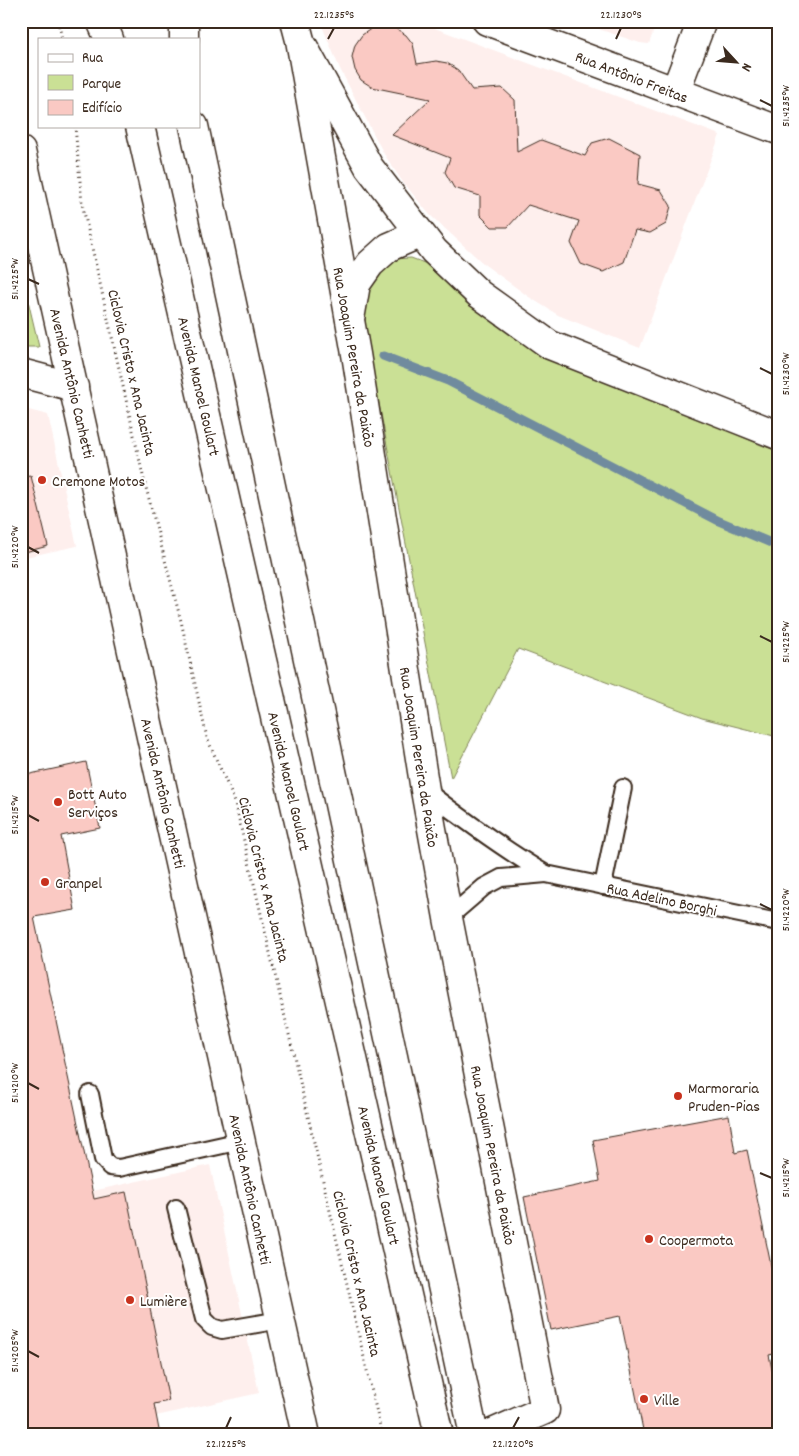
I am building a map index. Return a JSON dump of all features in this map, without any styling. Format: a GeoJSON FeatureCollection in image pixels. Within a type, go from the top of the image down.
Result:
{"type":"FeatureCollection","features":[{"type":"Feature","properties":{"kind":"street"},"geometry":{"type":"LineString","coordinates":[[101,21],[109,38]]}},
{"type":"Feature","properties":{"kind":"street"},"geometry":{"type":"LineString","coordinates":[[184,21],[184,38]]}},
{"type":"Feature","properties":{"kind":"street","name":"Rua Antônio Freitas"},"geometry":{"type":"LineString","coordinates":[[487,21],[778,130]]}},
{"type":"Feature","properties":{"kind":"street"},"geometry":{"type":"LineString","coordinates":[[674,92],[702,21]]}},
{"type":"Feature","properties":{"kind":"street","name":"Rua Joaquim Pereira da Paixão"},"geometry":{"type":"LineString","coordinates":[[298,31],[369,168],[419,234],[479,294],[550,345],[778,435]]}},
{"type":"Feature","properties":{"kind":"street","name":"Rua Joaquim Pereira da Paixão"},"geometry":{"type":"LineString","coordinates":[[298,31],[349,320],[425,790],[448,918],[545,1410],[488,1435]]}},
{"type":"Feature","properties":{"kind":"street","name":"Avenida Manoel Goulart"},"geometry":{"type":"LineString","coordinates":[[140,128],[439,1435]]}},
{"type":"Feature","properties":{"kind":"street"},"geometry":{"type":"LineString","coordinates":[[194,128],[474,1435]]}},
{"type":"Feature","properties":{"kind":"street","name":"Avenida Antônio Canhetti"},"geometry":{"type":"LineString","coordinates":[[21,152],[306,1435]]}},
{"type":"Feature","properties":{"kind":"street"},"geometry":{"type":"LineString","coordinates":[[349,320],[356,284],[370,264],[389,247],[419,234]]}},
{"type":"Feature","properties":{"kind":"street"},"geometry":{"type":"LineString","coordinates":[[21,373],[74,387]]}},
{"type":"Feature","properties":{"kind":"lane"},"geometry":{"type":"LineString","coordinates":[[603,886],[623,788]]}},
{"type":"Feature","properties":{"kind":"lane"},"geometry":{"type":"LineString","coordinates":[[425,790],[480,832],[546,874]]}},
{"type":"Feature","properties":{"kind":"lane"},"geometry":{"type":"LineString","coordinates":[[448,918],[484,887],[501,878],[546,874]]}},
{"type":"Feature","properties":{"kind":"lane","name":"Rua Adelino Borghi"},"geometry":{"type":"LineString","coordinates":[[546,874],[778,922]]}},
{"type":"Feature","properties":{"kind":"lane"},"geometry":{"type":"LineString","coordinates":[[90,1094],[103,1159],[110,1167],[119,1168],[241,1141]]}},
{"type":"Feature","properties":{"kind":"lane"},"geometry":{"type":"LineString","coordinates":[[176,1208],[204,1318],[212,1327],[222,1330],[280,1320]]}},
{"type":"Feature","properties":{"kind":"path"},"geometry":{"type":"LineString","coordinates":[[58,21],[62,38]]}},
{"type":"Feature","properties":{"kind":"path","name":"Ciclovia Cristo x Ana Jacinta"},"geometry":{"type":"LineString","coordinates":[[75,128],[82,203],[144,480],[181,621],[207,738],[235,802],[382,1435]]}},
{"type":"Feature","properties":{"kind":"shaded area"},"geometry":{"type":"Polygon","coordinates":[[[320,21],[416,21],[720,135],[640,348],[558,315],[529,297],[485,265],[430,215],[402,181],[384,154],[340,69],[320,21]]]}},
{"type":"Feature","properties":{"kind":"shaded area"},"geometry":{"type":"Polygon","coordinates":[[[575,21],[657,21],[649,44],[640,43],[575,21]]]}},
{"type":"Feature","properties":{"kind":"shaded area","name":"Cremone Motos"},"geometry":{"type":"Polygon","coordinates":[[[21,408],[48,415],[77,546],[21,558],[21,408]]]}},
{"type":"Feature","properties":{"kind":"shaded area","name":"Lumière"},"geometry":{"type":"Polygon","coordinates":[[[210,1165],[259,1393],[71,1435],[21,1207],[210,1165]]]}},
{"type":"Feature","properties":{"kind":"green space"},"geometry":{"type":"Polygon","coordinates":[[[411,258],[427,264],[474,307],[552,354],[778,451],[778,737],[702,718],[518,649],[451,778],[361,310],[373,278],[393,259],[411,258]]]}},
{"type":"Feature","properties":{"kind":"green space"},"geometry":{"type":"Polygon","coordinates":[[[21,271],[39,347],[21,347],[21,271]]]}},
{"type":"Feature","properties":{"kind":"building"},"geometry":{"type":"Polygon","coordinates":[[[384,26],[395,28],[406,35],[413,44],[417,64],[436,61],[447,63],[458,70],[472,90],[502,88],[515,100],[517,152],[541,140],[585,156],[592,143],[609,138],[640,154],[638,184],[661,190],[671,206],[666,224],[650,233],[635,230],[624,262],[603,272],[581,264],[571,243],[579,221],[528,205],[508,227],[492,227],[480,215],[480,196],[454,188],[445,172],[450,158],[392,135],[430,99],[372,87],[361,80],[355,70],[352,57],[355,45],[362,35],[372,28],[384,26]]]}},
{"type":"Feature","properties":{"kind":"building"},"geometry":{"type":"Polygon","coordinates":[[[31,476],[48,546],[21,553],[21,477],[31,476]]]}},
{"type":"Feature","properties":{"kind":"building"},"geometry":{"type":"Polygon","coordinates":[[[86,762],[100,828],[61,836],[75,910],[34,917],[94,1199],[126,1192],[169,1401],[154,1404],[160,1435],[21,1435],[21,776],[86,762]]]}},
{"type":"Feature","properties":{"kind":"building"},"geometry":{"type":"Polygon","coordinates":[[[729,1115],[735,1153],[747,1150],[778,1299],[778,1353],[769,1355],[778,1398],[778,1435],[644,1435],[620,1316],[551,1330],[524,1197],[600,1181],[593,1140],[729,1115]]]}},
{"type":"Feature","properties":{"kind":"waterway"},"geometry":{"type":"LineString","coordinates":[[383,356],[448,381],[719,521],[778,546]]}},
{"type":"Feature","properties":{"kind":"place","name":"Cremone Motos"},"geometry":{"type":"Point","coordinates":[42,480]}},
{"type":"Feature","properties":{"kind":"place","name":"Bott Auto Serviços"},"geometry":{"type":"Point","coordinates":[58,802]}},
{"type":"Feature","properties":{"kind":"place","name":"Granpel"},"geometry":{"type":"Point","coordinates":[45,882]}},
{"type":"Feature","properties":{"kind":"place","name":"Marmoraria Pruden-Pias"},"geometry":{"type":"Point","coordinates":[678,1096]}},
{"type":"Feature","properties":{"kind":"place","name":"Coopermota"},"geometry":{"type":"Point","coordinates":[649,1239]}},
{"type":"Feature","properties":{"kind":"place","name":"Lumière"},"geometry":{"type":"Point","coordinates":[130,1300]}},
{"type":"Feature","properties":{"kind":"place","name":"Ville"},"geometry":{"type":"Point","coordinates":[644,1399]}}]}
